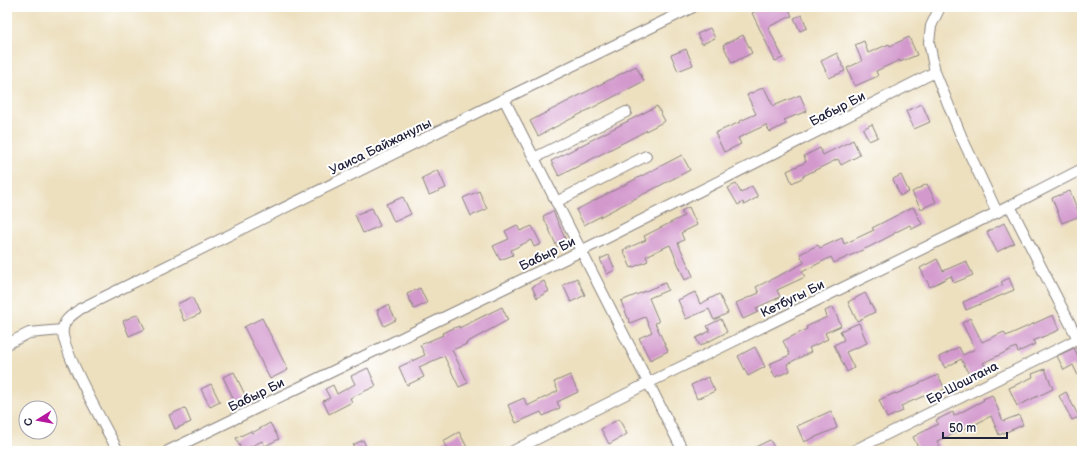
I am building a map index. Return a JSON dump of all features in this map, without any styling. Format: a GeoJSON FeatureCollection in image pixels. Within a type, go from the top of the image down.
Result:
{"type":"FeatureCollection","features":[{"type":"Feature","properties":{"kind":"street","name":"Уаиса Байжанулы"},"geometry":{"type":"LineString","coordinates":[[62,330],[66,320],[80,309],[692,7]]}},
{"type":"Feature","properties":{"kind":"street"},"geometry":{"type":"LineString","coordinates":[[940,7],[931,26],[929,42],[935,72],[962,138],[997,212]]}},
{"type":"Feature","properties":{"kind":"street","name":"Бабыр Би"},"geometry":{"type":"LineString","coordinates":[[168,451],[581,251],[935,72]]}},
{"type":"Feature","properties":{"kind":"street"},"geometry":{"type":"LineString","coordinates":[[504,99],[683,451]]}},
{"type":"Feature","properties":{"kind":"street"},"geometry":{"type":"LineString","coordinates":[[534,158],[626,112]]}},
{"type":"Feature","properties":{"kind":"street"},"geometry":{"type":"LineString","coordinates":[[556,202],[646,156]]}},
{"type":"Feature","properties":{"kind":"street","name":"Кетбугы Би"},"geometry":{"type":"LineString","coordinates":[[513,451],[648,382],[1010,206],[1082,169]]}},
{"type":"Feature","properties":{"kind":"street"},"geometry":{"type":"LineString","coordinates":[[1010,206],[1081,341]]}},
{"type":"Feature","properties":{"kind":"street"},"geometry":{"type":"LineString","coordinates":[[7,344],[29,333],[62,330],[64,341],[74,365],[102,423],[118,451]]}},
{"type":"Feature","properties":{"kind":"street","name":"Ер-Шоштана"},"geometry":{"type":"LineString","coordinates":[[853,451],[1081,341]]}},
{"type":"Feature","properties":{"kind":"building"},"geometry":{"type":"Polygon","coordinates":[[[764,7],[788,7],[792,16],[768,27],[783,58],[775,61],[752,13],[764,7]]]}},
{"type":"Feature","properties":{"kind":"building"},"geometry":{"type":"Polygon","coordinates":[[[802,15],[807,28],[800,31],[794,18],[802,15]]]}},
{"type":"Feature","properties":{"kind":"building"},"geometry":{"type":"Polygon","coordinates":[[[710,28],[715,38],[702,44],[697,34],[710,28]]]}},
{"type":"Feature","properties":{"kind":"building"},"geometry":{"type":"Polygon","coordinates":[[[743,35],[752,53],[732,63],[723,45],[743,35]]]}},
{"type":"Feature","properties":{"kind":"building"},"geometry":{"type":"Polygon","coordinates":[[[909,37],[917,55],[900,62],[900,60],[876,71],[878,76],[855,86],[847,68],[862,61],[855,45],[864,41],[868,53],[889,44],[890,46],[909,37]]]}},
{"type":"Feature","properties":{"kind":"building"},"geometry":{"type":"Polygon","coordinates":[[[686,49],[693,65],[678,71],[671,55],[686,49]]]}},
{"type":"Feature","properties":{"kind":"building"},"geometry":{"type":"Polygon","coordinates":[[[837,53],[845,71],[829,78],[821,61],[837,53]]]}},
{"type":"Feature","properties":{"kind":"building"},"geometry":{"type":"Polygon","coordinates":[[[636,66],[644,81],[538,136],[530,121],[636,66]]]}},
{"type":"Feature","properties":{"kind":"building"},"geometry":{"type":"Polygon","coordinates":[[[764,87],[773,106],[800,95],[807,111],[784,120],[786,124],[770,132],[766,125],[738,138],[741,144],[724,152],[715,133],[756,114],[747,95],[764,87]]]}},
{"type":"Feature","properties":{"kind":"building"},"geometry":{"type":"Polygon","coordinates":[[[922,104],[930,122],[914,129],[906,111],[922,104]]]}},
{"type":"Feature","properties":{"kind":"building"},"geometry":{"type":"Polygon","coordinates":[[[657,106],[665,121],[559,176],[551,161],[657,106]]]}},
{"type":"Feature","properties":{"kind":"building"},"geometry":{"type":"Polygon","coordinates":[[[872,124],[878,137],[869,141],[863,129],[872,124]]]}},
{"type":"Feature","properties":{"kind":"building"},"geometry":{"type":"Polygon","coordinates":[[[853,140],[860,155],[841,165],[838,159],[792,183],[787,171],[806,162],[804,156],[820,148],[823,155],[853,140]]]}},
{"type":"Feature","properties":{"kind":"building"},"geometry":{"type":"Polygon","coordinates":[[[682,155],[690,170],[584,225],[576,210],[682,155]]]}},
{"type":"Feature","properties":{"kind":"building"},"geometry":{"type":"Polygon","coordinates":[[[438,170],[446,188],[429,195],[422,178],[438,170]]]}},
{"type":"Feature","properties":{"kind":"building"},"geometry":{"type":"Polygon","coordinates":[[[901,175],[909,192],[900,196],[893,179],[901,175]]]}},
{"type":"Feature","properties":{"kind":"building"},"geometry":{"type":"Polygon","coordinates":[[[736,184],[741,193],[752,186],[758,197],[744,205],[743,202],[738,205],[728,188],[736,184]]]}},
{"type":"Feature","properties":{"kind":"building"},"geometry":{"type":"Polygon","coordinates":[[[927,184],[936,202],[921,209],[912,192],[927,184]]]}},
{"type":"Feature","properties":{"kind":"building"},"geometry":{"type":"Polygon","coordinates":[[[479,191],[487,209],[471,216],[463,198],[479,191]]]}},
{"type":"Feature","properties":{"kind":"building"},"geometry":{"type":"Polygon","coordinates":[[[1070,191],[1080,216],[1062,223],[1052,198],[1070,191]]]}},
{"type":"Feature","properties":{"kind":"building"},"geometry":{"type":"Polygon","coordinates":[[[403,197],[411,214],[394,222],[386,204],[403,197]]]}},
{"type":"Feature","properties":{"kind":"building"},"geometry":{"type":"Polygon","coordinates":[[[689,207],[697,225],[681,233],[684,240],[678,243],[693,276],[685,280],[670,245],[646,256],[648,261],[631,268],[623,250],[646,240],[644,236],[684,216],[681,211],[689,207]]]}},
{"type":"Feature","properties":{"kind":"building"},"geometry":{"type":"Polygon","coordinates":[[[913,207],[922,224],[912,229],[910,225],[869,247],[834,263],[831,257],[802,272],[805,277],[777,290],[780,297],[756,308],[758,312],[743,319],[736,303],[759,293],[756,287],[804,263],[800,254],[818,245],[820,248],[842,238],[844,244],[874,230],[872,228],[913,207]]]}},
{"type":"Feature","properties":{"kind":"building"},"geometry":{"type":"Polygon","coordinates":[[[372,208],[380,226],[363,233],[355,215],[372,208]]]}},
{"type":"Feature","properties":{"kind":"building"},"geometry":{"type":"Polygon","coordinates":[[[553,211],[567,243],[557,247],[543,216],[553,211]]]}},
{"type":"Feature","properties":{"kind":"building"},"geometry":{"type":"Polygon","coordinates":[[[1004,223],[1014,243],[997,252],[987,232],[1004,223]]]}},
{"type":"Feature","properties":{"kind":"building"},"geometry":{"type":"Polygon","coordinates":[[[517,225],[520,231],[532,226],[541,244],[534,247],[531,240],[511,250],[513,255],[500,260],[493,246],[509,239],[505,231],[517,225]]]}},
{"type":"Feature","properties":{"kind":"building"},"geometry":{"type":"Polygon","coordinates":[[[609,255],[615,270],[607,274],[600,259],[609,255]]]}},
{"type":"Feature","properties":{"kind":"building"},"geometry":{"type":"Polygon","coordinates":[[[937,259],[943,271],[966,261],[973,275],[954,283],[951,276],[930,287],[920,268],[937,259]]]}},
{"type":"Feature","properties":{"kind":"building"},"geometry":{"type":"Polygon","coordinates":[[[577,278],[585,295],[571,302],[563,285],[577,278]]]}},
{"type":"Feature","properties":{"kind":"building"},"geometry":{"type":"Polygon","coordinates":[[[1009,278],[1014,290],[966,310],[963,302],[1003,285],[1001,282],[1009,278]]]}},
{"type":"Feature","properties":{"kind":"building"},"geometry":{"type":"Polygon","coordinates":[[[544,281],[549,291],[537,298],[532,287],[544,281]]]}},
{"type":"Feature","properties":{"kind":"building"},"geometry":{"type":"Polygon","coordinates":[[[665,283],[668,290],[649,298],[659,322],[655,323],[668,351],[650,360],[639,338],[652,332],[645,317],[630,323],[621,301],[665,283]]]}},
{"type":"Feature","properties":{"kind":"building"},"geometry":{"type":"Polygon","coordinates":[[[420,288],[427,303],[414,309],[407,294],[420,288]]]}},
{"type":"Feature","properties":{"kind":"building"},"geometry":{"type":"Polygon","coordinates":[[[695,292],[700,304],[719,294],[728,313],[714,320],[709,309],[686,319],[678,300],[695,292]]]}},
{"type":"Feature","properties":{"kind":"building"},"geometry":{"type":"Polygon","coordinates":[[[865,293],[875,312],[857,321],[848,302],[865,293]]]}},
{"type":"Feature","properties":{"kind":"building"},"geometry":{"type":"Polygon","coordinates":[[[192,297],[200,314],[184,321],[177,304],[192,297]]]}},
{"type":"Feature","properties":{"kind":"building"},"geometry":{"type":"Polygon","coordinates":[[[388,305],[396,320],[384,326],[377,310],[388,305]]]}},
{"type":"Feature","properties":{"kind":"building"},"geometry":{"type":"Polygon","coordinates":[[[502,307],[508,320],[466,343],[467,344],[452,350],[468,383],[459,387],[444,356],[419,367],[424,377],[407,385],[399,367],[425,355],[420,345],[443,335],[442,333],[459,326],[459,328],[502,307]]]}},
{"type":"Feature","properties":{"kind":"building"},"geometry":{"type":"Polygon","coordinates":[[[833,307],[841,326],[825,333],[828,339],[809,348],[811,352],[787,364],[790,371],[775,377],[769,364],[790,355],[783,341],[807,329],[806,327],[827,317],[825,311],[833,307]]]}},
{"type":"Feature","properties":{"kind":"building"},"geometry":{"type":"Polygon","coordinates":[[[138,314],[145,329],[129,336],[123,321],[138,314]]]}},
{"type":"Feature","properties":{"kind":"building"},"geometry":{"type":"Polygon","coordinates":[[[1053,315],[1059,330],[1033,341],[1035,344],[1018,352],[1016,347],[983,363],[987,370],[971,378],[961,359],[945,368],[939,357],[959,347],[963,355],[975,349],[962,323],[970,318],[982,342],[1004,332],[1006,336],[1053,315]]]}},
{"type":"Feature","properties":{"kind":"building"},"geometry":{"type":"Polygon","coordinates":[[[262,318],[288,370],[270,379],[244,327],[262,318]]]}},
{"type":"Feature","properties":{"kind":"building"},"geometry":{"type":"Polygon","coordinates":[[[721,319],[727,332],[700,346],[696,338],[710,331],[707,326],[721,319]]]}},
{"type":"Feature","properties":{"kind":"building"},"geometry":{"type":"Polygon","coordinates":[[[859,323],[867,343],[846,352],[854,368],[847,372],[834,345],[844,340],[840,331],[859,323]]]}},
{"type":"Feature","properties":{"kind":"building"},"geometry":{"type":"Polygon","coordinates":[[[755,347],[765,367],[748,376],[738,356],[755,347]]]}},
{"type":"Feature","properties":{"kind":"building"},"geometry":{"type":"Polygon","coordinates":[[[1074,348],[1082,364],[1082,384],[1073,365],[1064,370],[1057,356],[1074,348]]]}},
{"type":"Feature","properties":{"kind":"building"},"geometry":{"type":"Polygon","coordinates":[[[368,368],[376,386],[350,398],[352,402],[329,414],[323,401],[330,398],[325,389],[333,385],[337,394],[355,384],[351,376],[368,368]]]}},
{"type":"Feature","properties":{"kind":"building"},"geometry":{"type":"Polygon","coordinates":[[[1045,369],[1053,389],[1017,406],[1009,388],[1033,377],[1032,374],[1045,369]]]}},
{"type":"Feature","properties":{"kind":"building"},"geometry":{"type":"Polygon","coordinates":[[[234,372],[246,397],[235,402],[223,377],[234,372]]]}},
{"type":"Feature","properties":{"kind":"building"},"geometry":{"type":"Polygon","coordinates":[[[570,375],[578,392],[557,402],[560,408],[543,416],[541,412],[516,423],[508,405],[524,398],[527,406],[558,391],[554,382],[570,375]]]}},
{"type":"Feature","properties":{"kind":"building"},"geometry":{"type":"Polygon","coordinates":[[[938,375],[945,389],[927,398],[926,395],[901,406],[903,411],[887,418],[879,400],[938,375]]]}},
{"type":"Feature","properties":{"kind":"building"},"geometry":{"type":"Polygon","coordinates":[[[708,377],[715,391],[697,399],[691,385],[708,377]]]}},
{"type":"Feature","properties":{"kind":"building"},"geometry":{"type":"Polygon","coordinates":[[[211,384],[220,402],[210,407],[201,389],[211,384]]]}},
{"type":"Feature","properties":{"kind":"building"},"geometry":{"type":"Polygon","coordinates":[[[1066,392],[1079,417],[1072,420],[1059,396],[1066,392]]]}},
{"type":"Feature","properties":{"kind":"building"},"geometry":{"type":"Polygon","coordinates":[[[992,395],[1003,421],[1019,415],[1023,425],[999,435],[991,416],[968,428],[937,441],[940,447],[932,451],[920,451],[913,437],[938,424],[936,420],[953,412],[954,416],[992,395]]]}},
{"type":"Feature","properties":{"kind":"building"},"geometry":{"type":"Polygon","coordinates":[[[185,408],[191,422],[175,429],[169,415],[185,408]]]}},
{"type":"Feature","properties":{"kind":"building"},"geometry":{"type":"Polygon","coordinates":[[[831,411],[837,428],[804,442],[797,426],[831,411]]]}},
{"type":"Feature","properties":{"kind":"building"},"geometry":{"type":"Polygon","coordinates":[[[619,419],[627,434],[609,444],[601,429],[619,419]]]}},
{"type":"Feature","properties":{"kind":"building"},"geometry":{"type":"Polygon","coordinates":[[[270,423],[279,439],[265,446],[262,441],[242,451],[236,438],[251,431],[252,433],[270,423]]]}},
{"type":"Feature","properties":{"kind":"building"},"geometry":{"type":"Polygon","coordinates":[[[459,432],[469,451],[448,451],[443,441],[459,432]]]}},
{"type":"Feature","properties":{"kind":"building"},"geometry":{"type":"Polygon","coordinates":[[[363,440],[368,451],[356,451],[353,445],[363,440]]]}},
{"type":"Feature","properties":{"kind":"building"},"geometry":{"type":"Polygon","coordinates":[[[770,440],[776,451],[747,451],[770,440]]]}}]}
